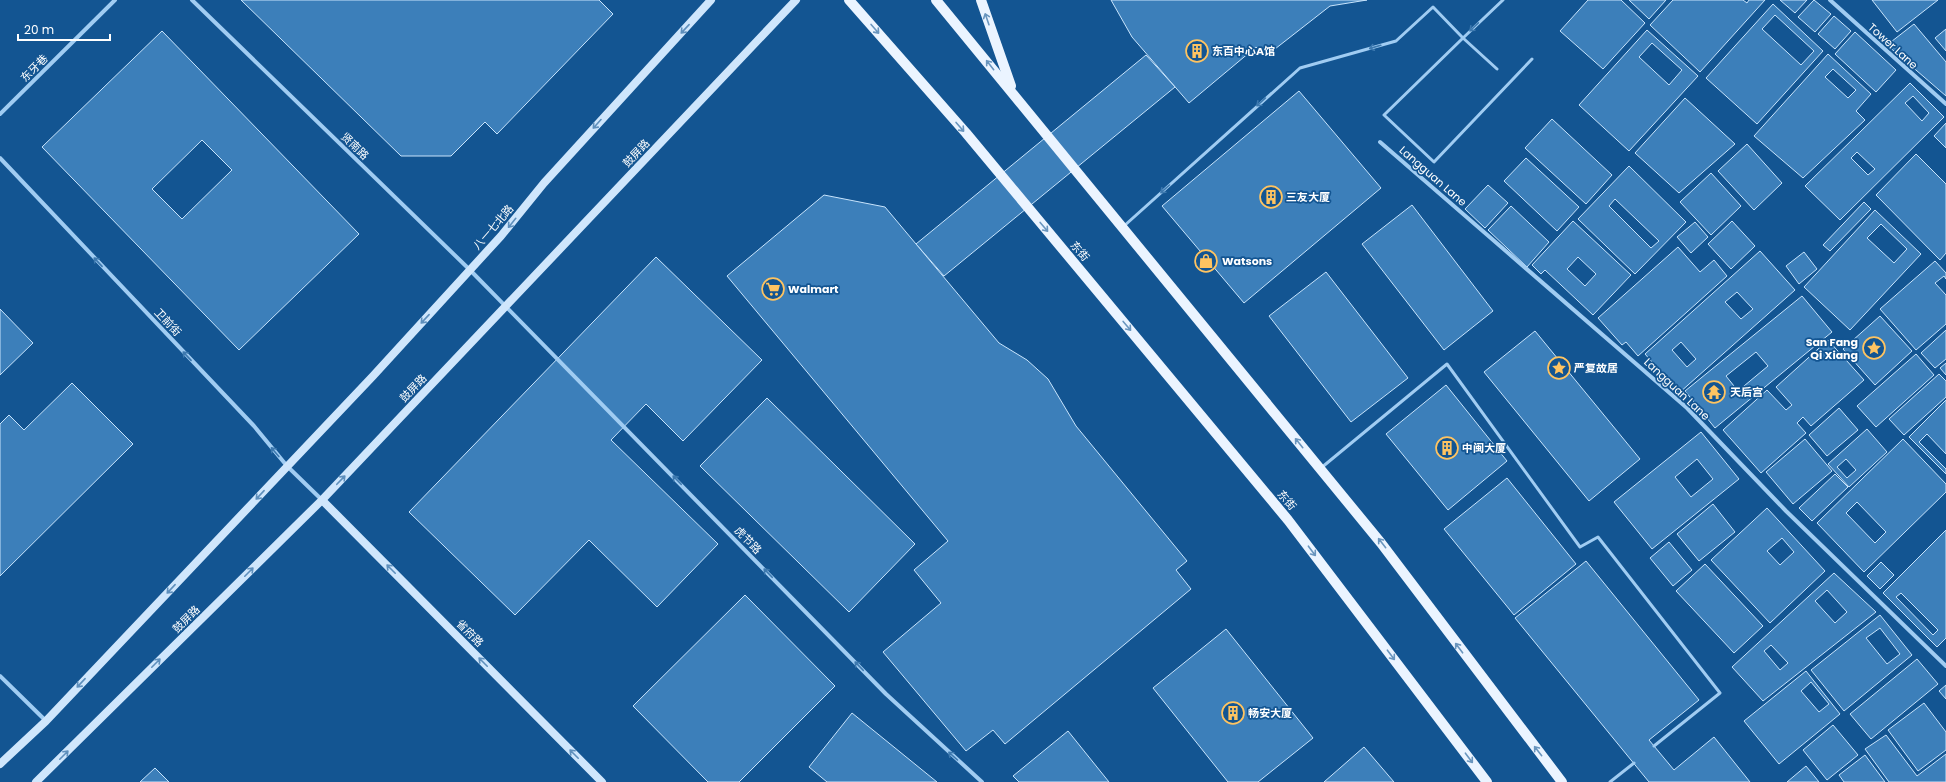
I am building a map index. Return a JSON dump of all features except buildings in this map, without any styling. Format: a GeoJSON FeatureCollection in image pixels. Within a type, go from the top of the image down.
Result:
{"type":"FeatureCollection","features":[{"type":"Feature","properties":{"kind":"main road","name":"八一七北路"},"geometry":{"type":"LineString","coordinates":[[287,466],[501,236],[544,183],[711,0]]}},
{"type":"Feature","properties":{"kind":"main road","name":"鼓屏路"},"geometry":{"type":"LineString","coordinates":[[36,782],[322,500],[796,0]]}},
{"type":"Feature","properties":{"kind":"main road","name":"东街"},"geometry":{"type":"LineString","coordinates":[[849,0],[966,133],[1288,520],[1487,782]]}},
{"type":"Feature","properties":{"kind":"main road"},"geometry":{"type":"LineString","coordinates":[[936,0],[1381,543],[1562,782]]}},
{"type":"Feature","properties":{"kind":"main road"},"geometry":{"type":"LineString","coordinates":[[981,0],[1014,96]]}},
{"type":"Feature","properties":{"kind":"main road"},"geometry":{"type":"LineString","coordinates":[[0,764],[46,721],[287,466]]}},
{"type":"Feature","properties":{"kind":"main road","name":"省府路"},"geometry":{"type":"LineString","coordinates":[[322,500],[602,782]]}},
{"type":"Feature","properties":{"kind":"street","name":"东牙巷"},"geometry":{"type":"LineString","coordinates":[[0,114],[115,0]]}},
{"type":"Feature","properties":{"kind":"street","name":"贤南路"},"geometry":{"type":"LineString","coordinates":[[192,0],[470,270],[505,307]]}},
{"type":"Feature","properties":{"kind":"street","name":"Tower Lane"},"geometry":{"type":"LineString","coordinates":[[1830,0],[1946,104]]}},
{"type":"Feature","properties":{"kind":"street","name":"Langguan Lane"},"geometry":{"type":"LineString","coordinates":[[1380,142],[1687,408],[1786,511],[1946,666]]}},
{"type":"Feature","properties":{"kind":"street","name":"卫前街"},"geometry":{"type":"LineString","coordinates":[[0,158],[254,426],[287,466],[322,500]]}},
{"type":"Feature","properties":{"kind":"street","name":"虎节路"},"geometry":{"type":"LineString","coordinates":[[505,307],[546,346],[886,694],[982,782]]}},
{"type":"Feature","properties":{"kind":"street"},"geometry":{"type":"LineString","coordinates":[[0,676],[46,721]]}},
{"type":"Feature","properties":{"kind":"lane"},"geometry":{"type":"LineString","coordinates":[[1503,0],[1384,115],[1434,162],[1532,59]]}},
{"type":"Feature","properties":{"kind":"lane"},"geometry":{"type":"LineString","coordinates":[[1122,228],[1300,68],[1396,41],[1433,7],[1463,38],[1497,69]]}},
{"type":"Feature","properties":{"kind":"lane"},"geometry":{"type":"LineString","coordinates":[[1320,469],[1447,364],[1580,547],[1598,537],[1720,692],[1654,746]]}},
{"type":"Feature","properties":{"kind":"lane"},"geometry":{"type":"LineString","coordinates":[[1610,782],[1634,763]]}},
{"type":"Feature","properties":{"kind":"place","name":"东百中心A馆"},"geometry":{"type":"Point","coordinates":[1197,51]}},
{"type":"Feature","properties":{"kind":"place","name":"三友大厦"},"geometry":{"type":"Point","coordinates":[1271,197]}},
{"type":"Feature","properties":{"kind":"place","name":"Watsons"},"geometry":{"type":"Point","coordinates":[1206,261]}},
{"type":"Feature","properties":{"kind":"place","name":"Walmart"},"geometry":{"type":"Point","coordinates":[773,289]}},
{"type":"Feature","properties":{"kind":"place","name":"San Fang Qi Xiang"},"geometry":{"type":"Point","coordinates":[1874,348]}},
{"type":"Feature","properties":{"kind":"place","name":"严复故居"},"geometry":{"type":"Point","coordinates":[1559,368]}},
{"type":"Feature","properties":{"kind":"place","name":"天后宫"},"geometry":{"type":"Point","coordinates":[1714,392]}},
{"type":"Feature","properties":{"kind":"place","name":"中闽大厦"},"geometry":{"type":"Point","coordinates":[1447,448]}},
{"type":"Feature","properties":{"kind":"place","name":"畅安大厦"},"geometry":{"type":"Point","coordinates":[1233,713]}}]}
